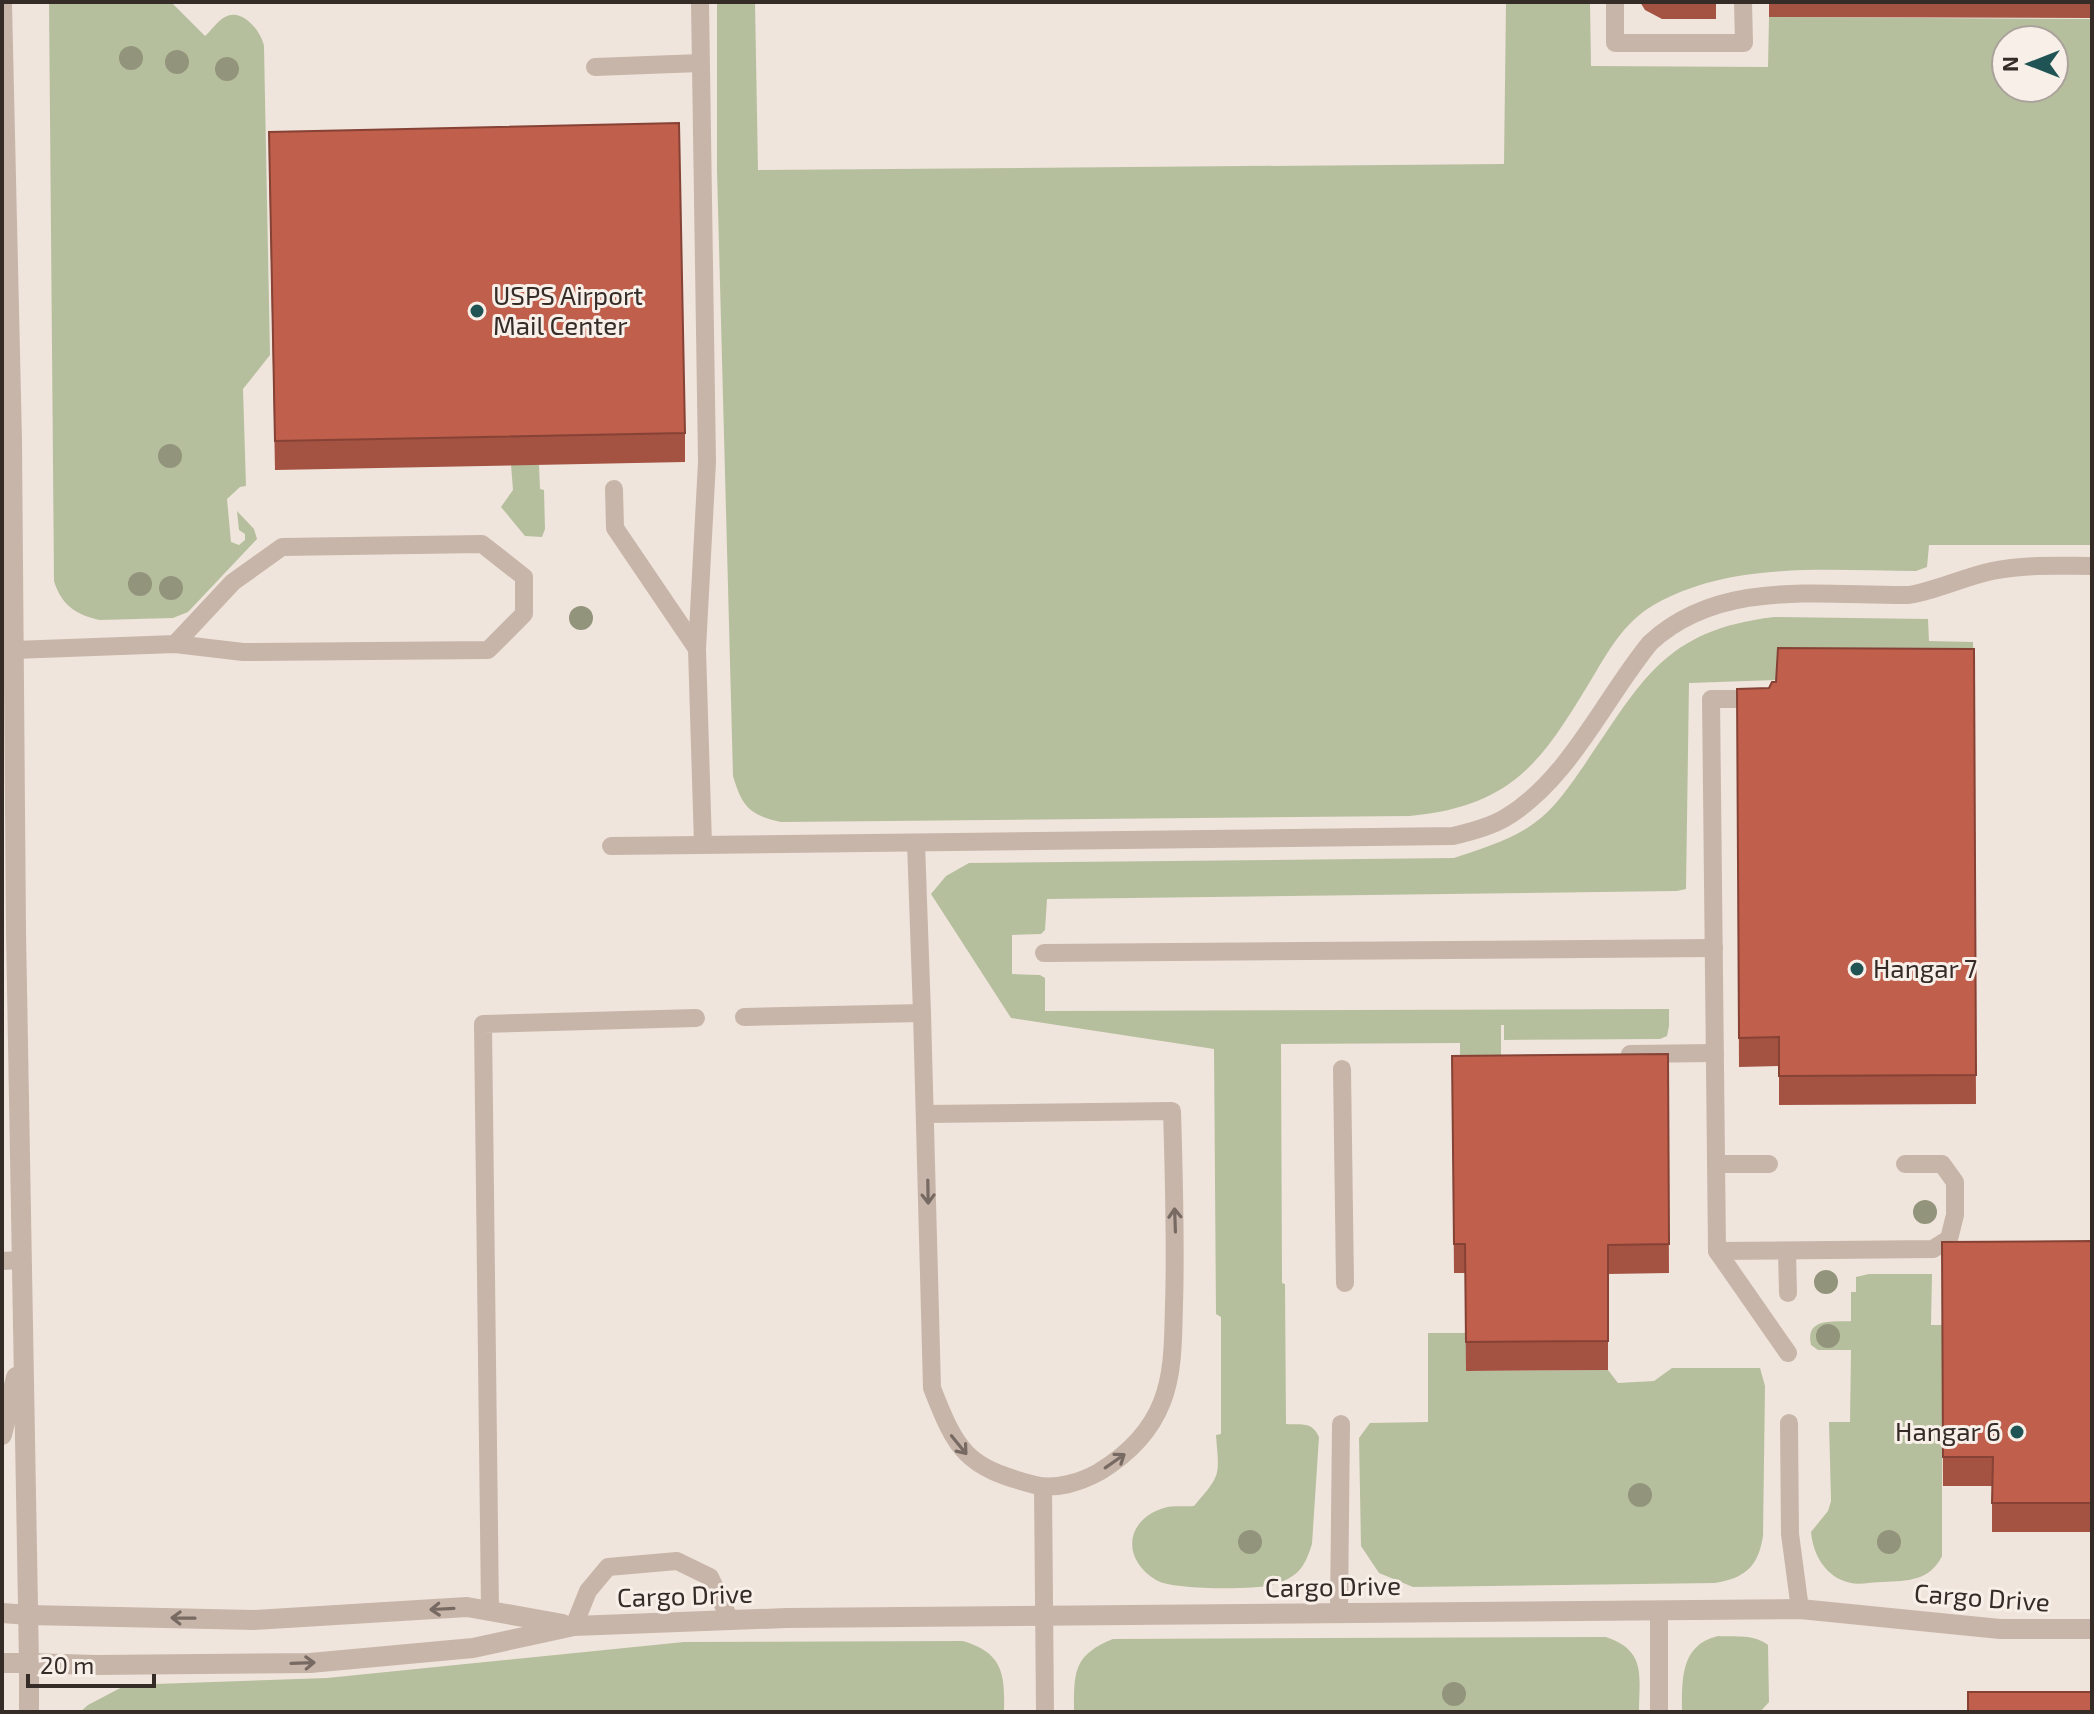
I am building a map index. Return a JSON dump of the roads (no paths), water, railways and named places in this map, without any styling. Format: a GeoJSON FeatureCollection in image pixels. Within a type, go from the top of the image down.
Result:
{"type":"FeatureCollection","features":[{"type":"Feature","properties":{"kind":"street"},"geometry":{"type":"LineString","coordinates":[[2,3],[14,650],[9,861],[12,1260],[23,1350],[29,1712]]}},
{"type":"Feature","properties":{"kind":"street"},"geometry":{"type":"LineString","coordinates":[[2,1435],[23,1350]]}},
{"type":"Feature","properties":{"kind":"street","name":"Cargo Drive"},"geometry":{"type":"LineString","coordinates":[[2,1613],[254,1620],[467,1607],[574,1626]]}},
{"type":"Feature","properties":{"kind":"street","name":"Cargo Drive"},"geometry":{"type":"LineString","coordinates":[[2,1663],[310,1663],[473,1648],[574,1626],[730,1620],[1800,1609],[2000,1629],[2092,1629]]}},
{"type":"Feature","properties":{"kind":"lane"},"geometry":{"type":"LineString","coordinates":[[700,2],[707,462],[697,649],[703,845]]}},
{"type":"Feature","properties":{"kind":"lane"},"geometry":{"type":"LineString","coordinates":[[1615,2],[1615,43],[1744,43],[1743,2]]}},
{"type":"Feature","properties":{"kind":"lane"},"geometry":{"type":"LineString","coordinates":[[595,67],[700,63]]}},
{"type":"Feature","properties":{"kind":"lane"},"geometry":{"type":"LineString","coordinates":[[614,489],[615,528],[697,649]]}},
{"type":"Feature","properties":{"kind":"lane"},"geometry":{"type":"LineString","coordinates":[[14,650],[175,644],[243,652],[488,650],[524,614],[524,577],[482,544],[282,547],[233,582],[175,644]]}},
{"type":"Feature","properties":{"kind":"lane"},"geometry":{"type":"LineString","coordinates":[[611,846],[1453,836],[1504,818],[1533,797],[1558,771],[1650,643],[1667,627],[1692,613],[1751,596],[1909,595],[2010,568],[2092,566]]}},
{"type":"Feature","properties":{"kind":"lane"},"geometry":{"type":"LineString","coordinates":[[1751,699],[1711,699],[1717,1251],[1788,1353]]}},
{"type":"Feature","properties":{"kind":"lane"},"geometry":{"type":"LineString","coordinates":[[916,843],[932,1388],[951,1436],[969,1457],[1004,1477],[1043,1487],[1081,1482],[1136,1447],[1162,1401],[1173,1335],[1176,1235],[1172,1111],[926,1114]]}},
{"type":"Feature","properties":{"kind":"lane"},"geometry":{"type":"LineString","coordinates":[[1044,953],[1714,948]]}},
{"type":"Feature","properties":{"kind":"lane"},"geometry":{"type":"LineString","coordinates":[[744,1017],[922,1013]]}},
{"type":"Feature","properties":{"kind":"lane"},"geometry":{"type":"LineString","coordinates":[[490,1611],[483,1024],[696,1018]]}},
{"type":"Feature","properties":{"kind":"lane"},"geometry":{"type":"LineString","coordinates":[[1605,1055],[1715,1053]]}},
{"type":"Feature","properties":{"kind":"lane"},"geometry":{"type":"LineString","coordinates":[[1342,1069],[1345,1283]]}},
{"type":"Feature","properties":{"kind":"lane"},"geometry":{"type":"LineString","coordinates":[[1716,1164],[1769,1164]]}},
{"type":"Feature","properties":{"kind":"lane"},"geometry":{"type":"LineString","coordinates":[[1717,1251],[1933,1249],[1949,1239],[1955,1215],[1955,1182],[1942,1164],[1905,1164]]}},
{"type":"Feature","properties":{"kind":"lane"},"geometry":{"type":"LineString","coordinates":[[1787,1251],[1788,1293]]}},
{"type":"Feature","properties":{"kind":"lane"},"geometry":{"type":"LineString","coordinates":[[1789,1423],[1790,1534],[1800,1609]]}},
{"type":"Feature","properties":{"kind":"lane"},"geometry":{"type":"LineString","coordinates":[[1339,1612],[1341,1424]]}},
{"type":"Feature","properties":{"kind":"lane"},"geometry":{"type":"LineString","coordinates":[[1043,1487],[1045,1712]]}},
{"type":"Feature","properties":{"kind":"lane"},"geometry":{"type":"LineString","coordinates":[[574,1626],[588,1591],[608,1567],[644,1562],[677,1561],[710,1577],[730,1620]]}},
{"type":"Feature","properties":{"kind":"lane"},"geometry":{"type":"LineString","coordinates":[[1659,1610],[1659,1712]]}},
{"type":"Feature","properties":{"kind":"place","name":"USPS Airport Mail Center"},"geometry":{"type":"Point","coordinates":[477,311]}},
{"type":"Feature","properties":{"kind":"place","name":"Hangar 7"},"geometry":{"type":"Point","coordinates":[1857,969]}},
{"type":"Feature","properties":{"kind":"place","name":"Hangar 6"},"geometry":{"type":"Point","coordinates":[2017,1432]}}]}
